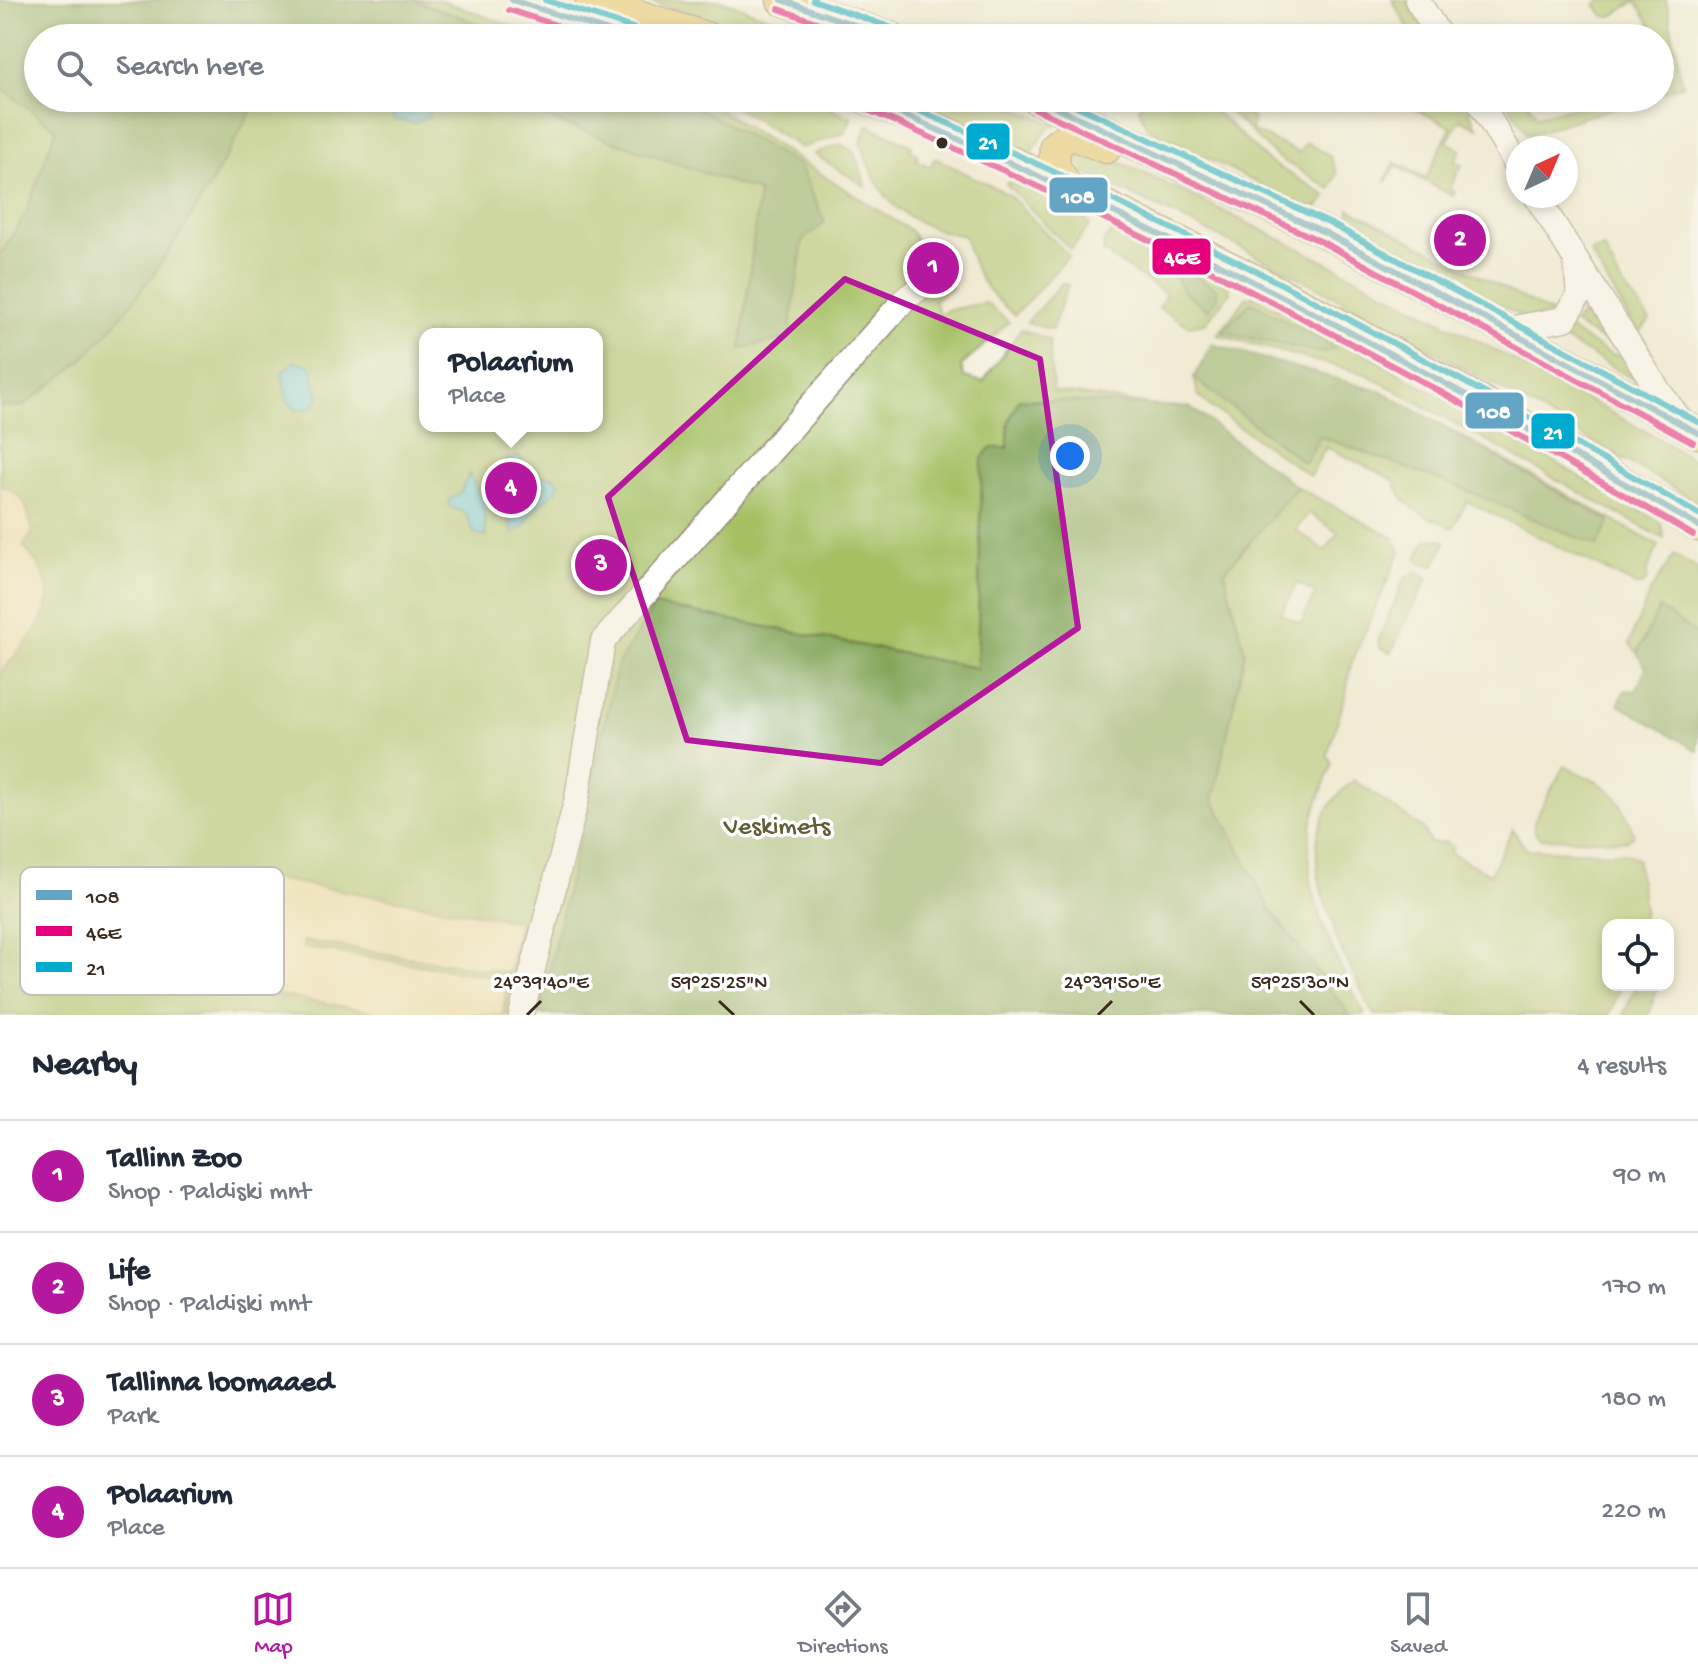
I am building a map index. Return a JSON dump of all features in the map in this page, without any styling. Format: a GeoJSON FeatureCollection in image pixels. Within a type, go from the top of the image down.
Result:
{"type":"FeatureCollection","features":[{"type":"Feature","properties":{"kind":"main road"},"geometry":{"type":"LineString","coordinates":[[591,0],[635,9],[673,24]]}},
{"type":"Feature","properties":{"kind":"main road"},"geometry":{"type":"LineString","coordinates":[[782,0],[851,24]]}},
{"type":"Feature","properties":{"kind":"main road"},"geometry":{"type":"LineString","coordinates":[[896,112],[1303,304],[1698,526]]}},
{"type":"Feature","properties":{"kind":"main road"},"geometry":{"type":"LineString","coordinates":[[1067,112],[1326,233],[1691,429]]}},
{"type":"Feature","properties":{"kind":"main road"},"geometry":{"type":"LineString","coordinates":[[1071,192],[1054,166],[1052,156],[1062,137],[1071,134],[1130,157],[1182,164]]}},
{"type":"Feature","properties":{"kind":"street"},"geometry":{"type":"LineString","coordinates":[[1417,0],[1432,24]]}},
{"type":"Feature","properties":{"kind":"street"},"geometry":{"type":"LineString","coordinates":[[1485,112],[1506,147]]}},
{"type":"Feature","properties":{"kind":"street"},"geometry":{"type":"LineString","coordinates":[[1543,208],[1658,390],[1691,429]]}},
{"type":"Feature","properties":{"kind":"street"},"geometry":{"type":"LineString","coordinates":[[1508,329],[1565,319],[1579,295],[1576,263]]}},
{"type":"Feature","properties":{"kind":"street"},"geometry":{"type":"LineString","coordinates":[[521,1015],[577,798],[603,641],[905,299],[945,269]]}},
{"type":"Feature","properties":{"kind":"highlighted area"},"geometry":{"type":"Polygon","coordinates":[[[845,279],[1040,359],[1078,628],[881,763],[687,740],[608,497],[845,279]]]}},
{"type":"Feature","properties":{"kind":"green space"},"geometry":{"type":"Polygon","coordinates":[[[0,0],[211,0],[278,24],[24,24],[24,112],[529,112],[759,192],[800,166],[705,112],[723,112],[911,231],[925,257],[920,256],[913,268],[930,289],[939,291],[949,281],[952,288],[934,300],[940,315],[947,310],[986,303],[1009,322],[961,366],[964,377],[983,382],[1021,329],[1049,340],[1053,391],[1144,404],[1199,798],[1337,1015],[0,1015],[0,0]]]}},
{"type":"Feature","properties":{"kind":"green space"},"geometry":{"type":"Polygon","coordinates":[[[0,0],[414,0],[479,24],[24,24],[24,105],[0,87],[0,0]]]}},
{"type":"Feature","properties":{"kind":"green space"},"geometry":{"type":"Polygon","coordinates":[[[414,0],[440,0],[506,24],[479,24],[414,0]]]}},
{"type":"Feature","properties":{"kind":"green space"},"geometry":{"type":"Polygon","coordinates":[[[645,0],[720,0],[788,24],[721,24],[645,0]]]}},
{"type":"Feature","properties":{"kind":"green space"},"geometry":{"type":"Polygon","coordinates":[[[1392,0],[1406,0],[1421,24],[1406,24],[1392,0]]]}},
{"type":"Feature","properties":{"kind":"green space"},"geometry":{"type":"Polygon","coordinates":[[[1602,0],[1666,0],[1671,24],[1651,24],[1636,1],[1611,17],[1604,16],[1595,5],[1602,0]]]}},
{"type":"Feature","properties":{"kind":"green space"},"geometry":{"type":"Polygon","coordinates":[[[1674,40],[1683,85],[1674,88],[1674,40]]]}},
{"type":"Feature","properties":{"kind":"green space"},"geometry":{"type":"Polygon","coordinates":[[[33,112],[250,112],[182,231],[114,324],[82,360],[22,407],[0,406],[0,255],[26,213],[56,129],[33,112]]]}},
{"type":"Feature","properties":{"kind":"green space"},"geometry":{"type":"Polygon","coordinates":[[[529,112],[706,112],[800,166],[825,223],[803,240],[789,338],[741,349],[759,192],[529,112]]]}},
{"type":"Feature","properties":{"kind":"green space"},"geometry":{"type":"Polygon","coordinates":[[[743,112],[839,112],[852,117],[845,133],[801,148],[743,112]]]}},
{"type":"Feature","properties":{"kind":"green space"},"geometry":{"type":"Polygon","coordinates":[[[933,112],[1025,112],[1057,125],[1048,129],[1030,154],[1022,155],[933,112]]]}},
{"type":"Feature","properties":{"kind":"green space"},"geometry":{"type":"Polygon","coordinates":[[[1141,112],[1215,112],[1268,161],[1327,196],[1318,207],[1308,208],[1147,128],[1141,112]]]}},
{"type":"Feature","properties":{"kind":"green space"},"geometry":{"type":"Polygon","coordinates":[[[1230,112],[1242,112],[1254,118],[1251,130],[1299,153],[1306,142],[1330,156],[1337,173],[1331,189],[1277,157],[1230,112]]]}},
{"type":"Feature","properties":{"kind":"green space"},"geometry":{"type":"Polygon","coordinates":[[[1421,112],[1469,112],[1478,128],[1460,119],[1447,142],[1461,150],[1455,161],[1462,165],[1450,188],[1455,191],[1453,196],[1396,166],[1386,182],[1395,162],[1426,178],[1451,127],[1421,112]]]}},
{"type":"Feature","properties":{"kind":"green space"},"geometry":{"type":"Polygon","coordinates":[[[1513,112],[1534,112],[1537,116],[1554,112],[1601,112],[1528,135],[1513,112]]]}},
{"type":"Feature","properties":{"kind":"green space"},"geometry":{"type":"Polygon","coordinates":[[[868,125],[912,146],[910,150],[918,155],[916,160],[930,167],[935,158],[1008,194],[1069,256],[1015,315],[982,280],[964,236],[909,217],[884,194],[867,162],[861,141],[868,125]]]}},
{"type":"Feature","properties":{"kind":"green space"},"geometry":{"type":"Polygon","coordinates":[[[841,144],[855,153],[866,187],[814,154],[841,144]]]}},
{"type":"Feature","properties":{"kind":"green space"},"geometry":{"type":"Polygon","coordinates":[[[1073,145],[1082,145],[1300,249],[1656,437],[1698,463],[1698,502],[1310,284],[1070,167],[1066,161],[1073,145]]]}},
{"type":"Feature","properties":{"kind":"green space"},"geometry":{"type":"Polygon","coordinates":[[[1008,181],[1082,214],[1090,225],[1071,250],[1006,184],[1008,181]]]}},
{"type":"Feature","properties":{"kind":"green space"},"geometry":{"type":"Polygon","coordinates":[[[1350,209],[1555,315],[1525,318],[1355,229],[1349,220],[1350,209]]]}},
{"type":"Feature","properties":{"kind":"green space"},"geometry":{"type":"Polygon","coordinates":[[[1120,232],[1228,283],[1230,293],[1205,323],[1189,326],[1159,308],[1166,294],[1103,252],[1104,240],[1112,233],[1120,232]]]}},
{"type":"Feature","properties":{"kind":"green space"},"geometry":{"type":"Polygon","coordinates":[[[1604,248],[1620,281],[1650,320],[1638,334],[1590,252],[1604,248]]]}},
{"type":"Feature","properties":{"kind":"green space"},"geometry":{"type":"Polygon","coordinates":[[[1183,268],[1217,289],[1217,299],[1208,310],[1182,290],[1174,275],[1183,268]]]}},
{"type":"Feature","properties":{"kind":"green space"},"geometry":{"type":"Polygon","coordinates":[[[1062,283],[1068,285],[1052,330],[1027,322],[1062,283]]]}},
{"type":"Feature","properties":{"kind":"green space"},"geometry":{"type":"Polygon","coordinates":[[[1253,296],[1350,345],[1661,523],[1664,539],[1366,374],[1217,335],[1247,297],[1253,296]]]}},
{"type":"Feature","properties":{"kind":"green space"},"geometry":{"type":"Polygon","coordinates":[[[1591,300],[1625,347],[1616,348],[1574,324],[1591,300]]]}},
{"type":"Feature","properties":{"kind":"green space"},"geometry":{"type":"Polygon","coordinates":[[[1251,302],[1336,348],[1321,353],[1222,332],[1251,302]]]}},
{"type":"Feature","properties":{"kind":"green space"},"geometry":{"type":"Polygon","coordinates":[[[1567,328],[1612,355],[1629,355],[1641,377],[1633,379],[1551,332],[1567,328]]]}},
{"type":"Feature","properties":{"kind":"green space"},"geometry":{"type":"Polygon","coordinates":[[[1212,344],[1383,392],[1610,522],[1597,546],[1459,487],[1320,436],[1305,463],[1194,378],[1212,344]]]}},
{"type":"Feature","properties":{"kind":"green space"},"geometry":{"type":"Polygon","coordinates":[[[1194,378],[1304,463],[1319,436],[1459,487],[1597,546],[1609,521],[1383,392],[1659,546],[1647,571],[1647,580],[1642,585],[1635,585],[1467,501],[1453,528],[1410,506],[1394,480],[1326,447],[1310,476],[1208,405],[1198,395],[1194,378]]]}},
{"type":"Feature","properties":{"kind":"green space","name":"Veskimets"},"geometry":{"type":"Polygon","coordinates":[[[1019,399],[1190,407],[1297,487],[1224,572],[1245,652],[1213,799],[1270,909],[1350,1015],[539,1015],[618,664],[655,605],[977,668],[982,458],[990,448],[1008,448],[1008,423],[1019,399]]]}},
{"type":"Feature","properties":{"kind":"green space"},"geometry":{"type":"Polygon","coordinates":[[[1297,487],[1394,538],[1400,552],[1351,664],[1346,694],[1327,755],[1332,763],[1312,820],[1309,853],[1311,877],[1323,925],[1365,1015],[1350,1015],[1270,909],[1213,799],[1245,652],[1224,572],[1297,487]],[[1309,513],[1296,530],[1325,551],[1338,533],[1309,513]],[[1297,583],[1281,614],[1301,623],[1316,593],[1297,583]]]}},
{"type":"Feature","properties":{"kind":"green space"},"geometry":{"type":"Polygon","coordinates":[[[1426,540],[1446,542],[1434,566],[1420,563],[1417,557],[1426,540]]]}},
{"type":"Feature","properties":{"kind":"green space"},"geometry":{"type":"Polygon","coordinates":[[[1674,555],[1698,569],[1698,635],[1659,609],[1637,653],[1629,643],[1650,592],[1674,555]]]}},
{"type":"Feature","properties":{"kind":"green space"},"geometry":{"type":"Polygon","coordinates":[[[1417,572],[1428,578],[1391,653],[1380,647],[1378,640],[1405,578],[1417,572]]]}},
{"type":"Feature","properties":{"kind":"green space"},"geometry":{"type":"Polygon","coordinates":[[[1659,608],[1698,635],[1698,751],[1618,704],[1625,690],[1636,691],[1646,668],[1637,653],[1659,608]]]}},
{"type":"Feature","properties":{"kind":"green space"},"geometry":{"type":"Polygon","coordinates":[[[1564,766],[1610,790],[1622,807],[1634,835],[1627,841],[1540,838],[1534,831],[1534,821],[1564,766]]]}},
{"type":"Feature","properties":{"kind":"green space"},"geometry":{"type":"Polygon","coordinates":[[[1354,780],[1423,829],[1430,843],[1446,842],[1453,847],[1450,853],[1490,874],[1513,829],[1526,849],[1624,853],[1637,858],[1644,910],[1642,919],[1602,919],[1602,991],[1619,991],[1609,1015],[1374,1015],[1334,935],[1317,865],[1318,834],[1323,819],[1340,793],[1354,780]]]}},
{"type":"Feature","properties":{"kind":"green space"},"geometry":{"type":"Polygon","coordinates":[[[1634,991],[1656,991],[1649,1015],[1623,1015],[1634,991]]]}},
{"type":"Feature","properties":{"kind":"sand"},"geometry":{"type":"Polygon","coordinates":[[[0,485],[15,493],[27,509],[33,533],[23,546],[47,582],[48,598],[37,628],[0,674],[0,485]]]}},
{"type":"Feature","properties":{"kind":"sand"},"geometry":{"type":"Polygon","coordinates":[[[284,881],[519,921],[509,973],[304,941],[303,947],[508,979],[503,1015],[392,1015],[277,995],[284,995],[284,881]]]}},
{"type":"Feature","properties":{"kind":"water"},"geometry":{"type":"Polygon","coordinates":[[[428,112],[427,117],[415,123],[395,120],[390,113],[428,112]]]}},
{"type":"Feature","properties":{"kind":"water"},"geometry":{"type":"Polygon","coordinates":[[[295,361],[311,366],[319,398],[312,408],[297,410],[287,401],[282,373],[295,361]]]}},
{"type":"Feature","properties":{"kind":"water"},"geometry":{"type":"Polygon","coordinates":[[[519,456],[531,474],[553,476],[559,484],[513,534],[498,472],[504,469],[507,460],[519,456]]]}},
{"type":"Feature","properties":{"kind":"water"},"geometry":{"type":"Polygon","coordinates":[[[469,474],[483,500],[486,537],[474,533],[466,513],[449,506],[450,499],[460,493],[469,474]]]}},
{"type":"Feature","properties":{"kind":"transit line","name":"108"},"geometry":{"type":"LineString","coordinates":[[512,0],[587,24]]}},
{"type":"Feature","properties":{"kind":"transit line","name":"21"},"geometry":{"type":"LineString","coordinates":[[545,0],[620,24]]}},
{"type":"Feature","properties":{"kind":"transit line","name":"108"},"geometry":{"type":"LineString","coordinates":[[782,0],[851,24]]}},
{"type":"Feature","properties":{"kind":"transit line","name":"21"},"geometry":{"type":"LineString","coordinates":[[813,0],[881,24]]}},
{"type":"Feature","properties":{"kind":"transit line","name":"46E"},"geometry":{"type":"LineString","coordinates":[[779,9],[821,24]]}},
{"type":"Feature","properties":{"kind":"transit line","name":"46E"},"geometry":{"type":"LineString","coordinates":[[509,10],[553,24]]}},
{"type":"Feature","properties":{"kind":"transit line","name":"46E"},"geometry":{"type":"LineString","coordinates":[[872,112],[1075,204],[1284,308],[1490,419],[1693,535]]}},
{"type":"Feature","properties":{"kind":"transit line","name":"108"},"geometry":{"type":"LineString","coordinates":[[896,112],[1079,195],[1288,300],[1494,410],[1698,526]]}},
{"type":"Feature","properties":{"kind":"transit line","name":"21"},"geometry":{"type":"LineString","coordinates":[[922,112],[1097,192],[1300,294],[1401,347],[1698,514]]}},
{"type":"Feature","properties":{"kind":"transit line","name":"46E"},"geometry":{"type":"LineString","coordinates":[[1043,112],[1322,242],[1693,442]]}},
{"type":"Feature","properties":{"kind":"transit line","name":"108"},"geometry":{"type":"LineString","coordinates":[[1066,112],[1326,233],[1698,433]]}},
{"type":"Feature","properties":{"kind":"transit line","name":"21"},"geometry":{"type":"LineString","coordinates":[[1090,112],[1331,224],[1698,422]]}},
{"type":"Feature","properties":{"kind":"place","name":"Life"},"geometry":{"type":"Point","coordinates":[1460,240]}},
{"type":"Feature","properties":{"kind":"place","name":"Tallinn Zoo"},"geometry":{"type":"Point","coordinates":[933,268]}},
{"type":"Feature","properties":{"kind":"place","name":"Polaarium"},"geometry":{"type":"Point","coordinates":[511,488]}},
{"type":"Feature","properties":{"kind":"place","name":"Tallinna loomaaed"},"geometry":{"type":"Point","coordinates":[601,565]}}]}
